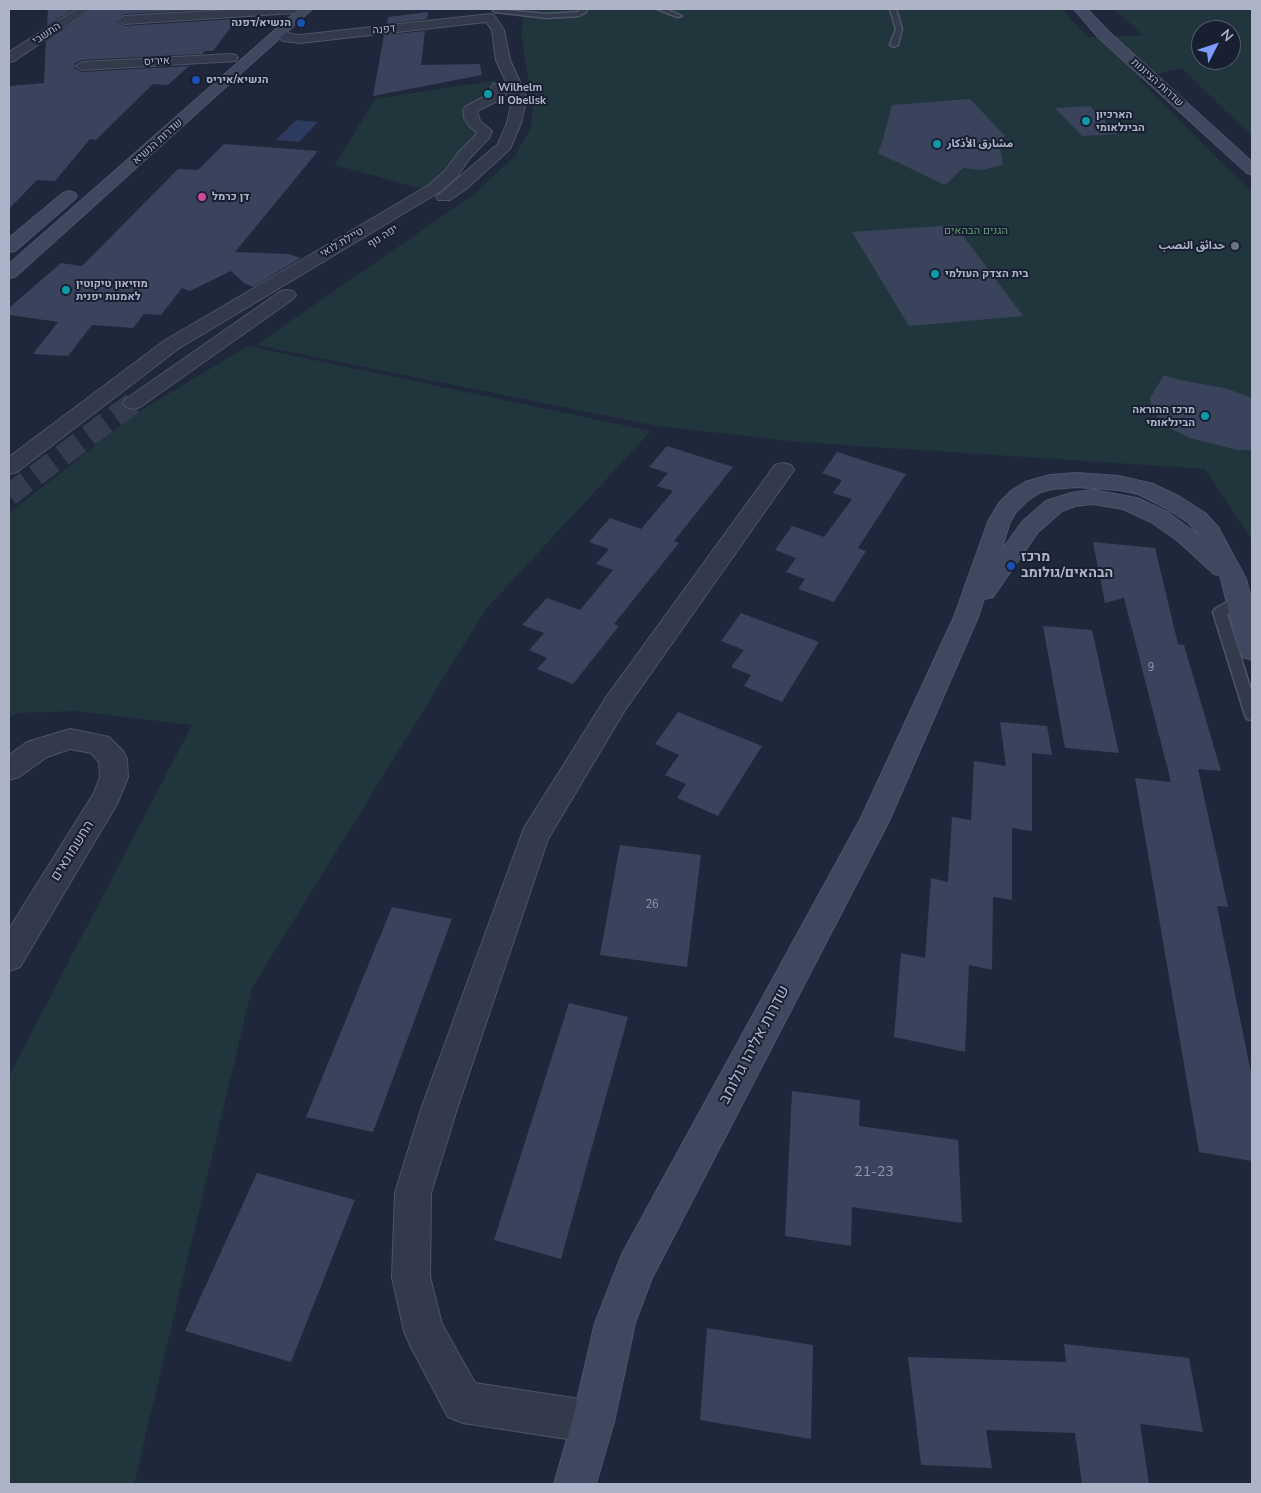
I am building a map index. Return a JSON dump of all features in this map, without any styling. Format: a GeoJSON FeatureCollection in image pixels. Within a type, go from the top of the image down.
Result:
{"type":"FeatureCollection","features":[{"type":"Feature","properties":{"kind":"street","name":"התשבי"},"geometry":{"type":"LineString","coordinates":[[9,58],[85,9]]}},
{"type":"Feature","properties":{"kind":"street","name":"שדרות הנשיא"},"geometry":{"type":"LineString","coordinates":[[180,101],[289,9]]}},
{"type":"Feature","properties":{"kind":"street"},"geometry":{"type":"LineString","coordinates":[[124,20],[295,9]]}},
{"type":"Feature","properties":{"kind":"street","name":"שדרות הנשיא"},"geometry":{"type":"LineString","coordinates":[[9,273],[306,9]]}},
{"type":"Feature","properties":{"kind":"street","name":"שדרות הציונות"},"geometry":{"type":"LineString","coordinates":[[1080,9],[1104,35],[1251,169]]}},
{"type":"Feature","properties":{"kind":"street","name":"דפנה"},"geometry":{"type":"LineString","coordinates":[[280,33],[293,39],[308,38],[494,12]]}},
{"type":"Feature","properties":{"kind":"street","name":"יפה נוף"},"geometry":{"type":"LineString","coordinates":[[356,254],[460,186],[505,146],[514,124],[519,101],[515,85],[503,60],[494,12]]}},
{"type":"Feature","properties":{"kind":"street","name":"איריס"},"geometry":{"type":"LineString","coordinates":[[82,66],[231,58]]}},
{"type":"Feature","properties":{"kind":"street","name":"שדרות הציונות"},"geometry":{"type":"LineString","coordinates":[[1169,74],[1237,156]]}},
{"type":"Feature","properties":{"kind":"street","name":"טיילת לואי"},"geometry":{"type":"LineString","coordinates":[[9,467],[171,345],[435,188],[451,174],[462,156],[482,138],[485,131],[475,124],[471,118],[470,110],[480,102],[498,95],[500,93],[498,87],[515,85]]}},
{"type":"Feature","properties":{"kind":"street"},"geometry":{"type":"LineString","coordinates":[[9,247],[77,189]]}},
{"type":"Feature","properties":{"kind":"street"},"geometry":{"type":"LineString","coordinates":[[133,404],[298,289]]}},
{"type":"Feature","properties":{"kind":"street"},"geometry":{"type":"LineString","coordinates":[[593,1422],[463,1402],[424,1331],[412,1277],[413,1193],[439,1109],[534,836],[616,703],[784,470]]}},
{"type":"Feature","properties":{"kind":"street","name":"שדרות אליהו גולומב"},"geometry":{"type":"LineString","coordinates":[[575,1484],[593,1422],[615,1323],[636,1268],[874,821],[966,617],[999,522],[1007,508],[1018,496],[1034,487],[1050,482],[1077,480],[1119,483],[1146,490],[1172,502],[1197,518],[1210,532],[1237,590],[1252,651]]}},
{"type":"Feature","properties":{"kind":"street","name":"שדרות אליהו גולומב"},"geometry":{"type":"LineString","coordinates":[[966,617],[1030,527],[1054,506],[1071,500],[1093,497],[1129,503],[1159,517],[1186,536],[1237,590]]}},
{"type":"Feature","properties":{"kind":"street","name":"החשמונאים"},"geometry":{"type":"LineString","coordinates":[[9,769],[37,749],[70,739],[99,744],[113,759],[114,777],[108,796],[9,957]]}},
{"type":"Feature","properties":{"kind":"lane"},"geometry":{"type":"LineString","coordinates":[[494,12],[548,16],[579,14],[583,12],[583,9]]}},
{"type":"Feature","properties":{"kind":"lane"},"geometry":{"type":"LineString","coordinates":[[660,9],[679,16]]}},
{"type":"Feature","properties":{"kind":"lane"},"geometry":{"type":"LineString","coordinates":[[893,9],[899,29],[894,45]]}},
{"type":"Feature","properties":{"kind":"lane"},"geometry":{"type":"LineString","coordinates":[[1237,590],[1220,612],[1252,715]]}},
{"type":"Feature","properties":{"kind":"green space","name":"הגנים הבהאים"},"geometry":{"type":"Polygon","coordinates":[[[525,9],[1062,9],[1088,37],[1143,35],[1114,9],[1252,9],[1252,137],[1182,68],[1139,79],[1252,193],[1252,540],[1205,469],[799,442],[657,426],[256,345],[473,195],[515,156],[531,127],[533,110],[521,33],[525,9]]]}},
{"type":"Feature","properties":{"kind":"green space"},"geometry":{"type":"Polygon","coordinates":[[[497,80],[501,88],[467,106],[477,132],[475,137],[444,176],[429,187],[419,188],[335,165],[375,99],[497,80]]]}},
{"type":"Feature","properties":{"kind":"green space"},"geometry":{"type":"Polygon","coordinates":[[[248,346],[651,431],[486,609],[252,988],[134,1484],[9,1484],[9,1076],[192,725],[75,711],[17,713],[9,718],[9,513],[138,412],[248,346]]]}},
{"type":"Feature","properties":{"kind":"water"},"geometry":{"type":"Polygon","coordinates":[[[296,120],[318,122],[299,142],[276,140],[296,120]]]}},
{"type":"Feature","properties":{"kind":"building"},"geometry":{"type":"Polygon","coordinates":[[[48,9],[74,9],[47,26],[48,9]]]}},
{"type":"Feature","properties":{"kind":"building"},"geometry":{"type":"Polygon","coordinates":[[[93,9],[215,9],[124,14],[116,21],[124,26],[237,19],[213,51],[205,51],[202,54],[82,60],[74,64],[74,68],[82,72],[189,66],[168,85],[153,84],[96,140],[90,139],[55,181],[37,180],[9,209],[9,86],[44,83],[46,41],[93,9]]]}},
{"type":"Feature","properties":{"kind":"building"},"geometry":{"type":"Polygon","coordinates":[[[428,12],[427,19],[387,24],[388,17],[428,12]]]}},
{"type":"Feature","properties":{"kind":"building"},"geometry":{"type":"Polygon","coordinates":[[[425,31],[421,65],[480,64],[482,75],[373,96],[384,35],[425,31]]]}},
{"type":"Feature","properties":{"kind":"building","name":"مشارق الأذكار"},"geometry":{"type":"Polygon","coordinates":[[[970,99],[1005,136],[999,140],[1003,165],[981,170],[963,168],[945,185],[878,153],[892,105],[970,99]]]}},
{"type":"Feature","properties":{"kind":"building","name":"הארכיון הבינלאומי"},"geometry":{"type":"Polygon","coordinates":[[[1090,106],[1118,134],[1082,136],[1055,108],[1090,106]]]}},
{"type":"Feature","properties":{"kind":"building"},"geometry":{"type":"Polygon","coordinates":[[[224,144],[318,151],[235,252],[289,254],[301,258],[253,287],[244,283],[231,271],[190,291],[182,288],[161,315],[144,314],[133,328],[92,325],[68,356],[33,354],[58,322],[9,315],[9,308],[61,263],[82,266],[178,169],[198,170],[224,144]]]}},
{"type":"Feature","properties":{"kind":"building","name":"בית הצדק העולמי"},"geometry":{"type":"Polygon","coordinates":[[[955,225],[1023,316],[909,326],[852,232],[955,225]]]}},
{"type":"Feature","properties":{"kind":"building","name":"מרכז ההוראה הבינלאומי"},"geometry":{"type":"Polygon","coordinates":[[[1164,375],[1179,380],[1225,388],[1252,398],[1252,450],[1238,450],[1193,439],[1173,430],[1162,422],[1152,410],[1150,398],[1164,375]]]}},
{"type":"Feature","properties":{"kind":"building"},"geometry":{"type":"Polygon","coordinates":[[[667,446],[733,467],[674,541],[679,543],[614,624],[619,626],[573,684],[537,669],[547,658],[529,650],[544,633],[522,625],[547,598],[580,610],[613,570],[596,564],[609,549],[589,542],[610,518],[641,529],[673,491],[657,486],[668,473],[649,467],[667,446]]]}},
{"type":"Feature","properties":{"kind":"building"},"geometry":{"type":"Polygon","coordinates":[[[837,452],[906,474],[858,548],[866,551],[834,602],[798,589],[805,579],[786,572],[796,558],[775,550],[792,526],[824,537],[852,499],[833,493],[842,480],[822,473],[837,452]]]}},
{"type":"Feature","properties":{"kind":"building"},"geometry":{"type":"Polygon","coordinates":[[[1093,542],[1155,548],[1178,644],[1184,645],[1221,771],[1198,769],[1228,907],[1217,906],[1252,1077],[1252,1161],[1199,1152],[1135,778],[1171,782],[1124,598],[1105,603],[1093,542]]]}},
{"type":"Feature","properties":{"kind":"building"},"geometry":{"type":"Polygon","coordinates":[[[741,613],[819,642],[782,702],[744,686],[751,675],[731,667],[744,650],[721,641],[741,613]]]}},
{"type":"Feature","properties":{"kind":"building"},"geometry":{"type":"Polygon","coordinates":[[[1043,626],[1092,630],[1119,753],[1065,748],[1043,626]]]}},
{"type":"Feature","properties":{"kind":"building"},"geometry":{"type":"Polygon","coordinates":[[[678,712],[762,746],[718,816],[677,798],[686,784],[665,775],[679,755],[655,744],[678,712]]]}},
{"type":"Feature","properties":{"kind":"building"},"geometry":{"type":"Polygon","coordinates":[[[1000,722],[1047,726],[1052,755],[1032,753],[1032,831],[1012,828],[1012,900],[993,897],[992,970],[969,965],[965,1052],[894,1037],[901,953],[925,958],[931,878],[948,882],[952,817],[971,820],[974,761],[1006,766],[1000,722]]]}},
{"type":"Feature","properties":{"kind":"building"},"geometry":{"type":"Polygon","coordinates":[[[620,845],[701,855],[687,967],[600,955],[620,845]]]}},
{"type":"Feature","properties":{"kind":"building"},"geometry":{"type":"Polygon","coordinates":[[[392,907],[452,919],[373,1132],[306,1117],[392,907]]]}},
{"type":"Feature","properties":{"kind":"building"},"geometry":{"type":"Polygon","coordinates":[[[569,1003],[628,1017],[561,1259],[494,1240],[569,1003]]]}},
{"type":"Feature","properties":{"kind":"building"},"geometry":{"type":"Polygon","coordinates":[[[792,1091],[860,1100],[859,1126],[958,1140],[962,1223],[852,1207],[851,1246],[785,1236],[792,1091]]]}},
{"type":"Feature","properties":{"kind":"building"},"geometry":{"type":"Polygon","coordinates":[[[257,1173],[355,1200],[291,1362],[185,1331],[257,1173]]]}},
{"type":"Feature","properties":{"kind":"building"},"geometry":{"type":"Polygon","coordinates":[[[707,1328],[813,1345],[811,1439],[700,1420],[707,1328]]]}},
{"type":"Feature","properties":{"kind":"building"},"geometry":{"type":"Polygon","coordinates":[[[1064,1344],[1189,1358],[1203,1432],[1140,1424],[1149,1484],[1082,1484],[1075,1433],[986,1430],[992,1468],[921,1465],[908,1357],[1066,1362],[1064,1344]]]}},
{"type":"Feature","properties":{"kind":"tunnel"},"geometry":{"type":"LineString","coordinates":[[9,495],[133,403]]}},
{"type":"Feature","properties":{"kind":"place","name":"הנשיא/דפנה"},"geometry":{"type":"Point","coordinates":[301,23]}},
{"type":"Feature","properties":{"kind":"place","name":"הנשיא/איריס"},"geometry":{"type":"Point","coordinates":[196,80]}},
{"type":"Feature","properties":{"kind":"place","name":"Wilhelm II Obelisk"},"geometry":{"type":"Point","coordinates":[488,94]}},
{"type":"Feature","properties":{"kind":"place","name":"הארכיון הבינלאומי"},"geometry":{"type":"Point","coordinates":[1086,121]}},
{"type":"Feature","properties":{"kind":"place","name":"مشارق الأذكار"},"geometry":{"type":"Point","coordinates":[937,144]}},
{"type":"Feature","properties":{"kind":"place","name":"דן כרמל"},"geometry":{"type":"Point","coordinates":[202,197]}},
{"type":"Feature","properties":{"kind":"place","name":"حدائق النصب"},"geometry":{"type":"Point","coordinates":[1235,246]}},
{"type":"Feature","properties":{"kind":"place","name":"בית הצדק העולמי"},"geometry":{"type":"Point","coordinates":[935,274]}},
{"type":"Feature","properties":{"kind":"place","name":"מוזיאון טיקוטין לאמנות יפנית"},"geometry":{"type":"Point","coordinates":[66,290]}},
{"type":"Feature","properties":{"kind":"place","name":"מרכז ההוראה הבינלאומי"},"geometry":{"type":"Point","coordinates":[1205,416]}},
{"type":"Feature","properties":{"kind":"place","name":"מרכז הבהאים/גולומב"},"geometry":{"type":"Point","coordinates":[1011,566]}}]}
